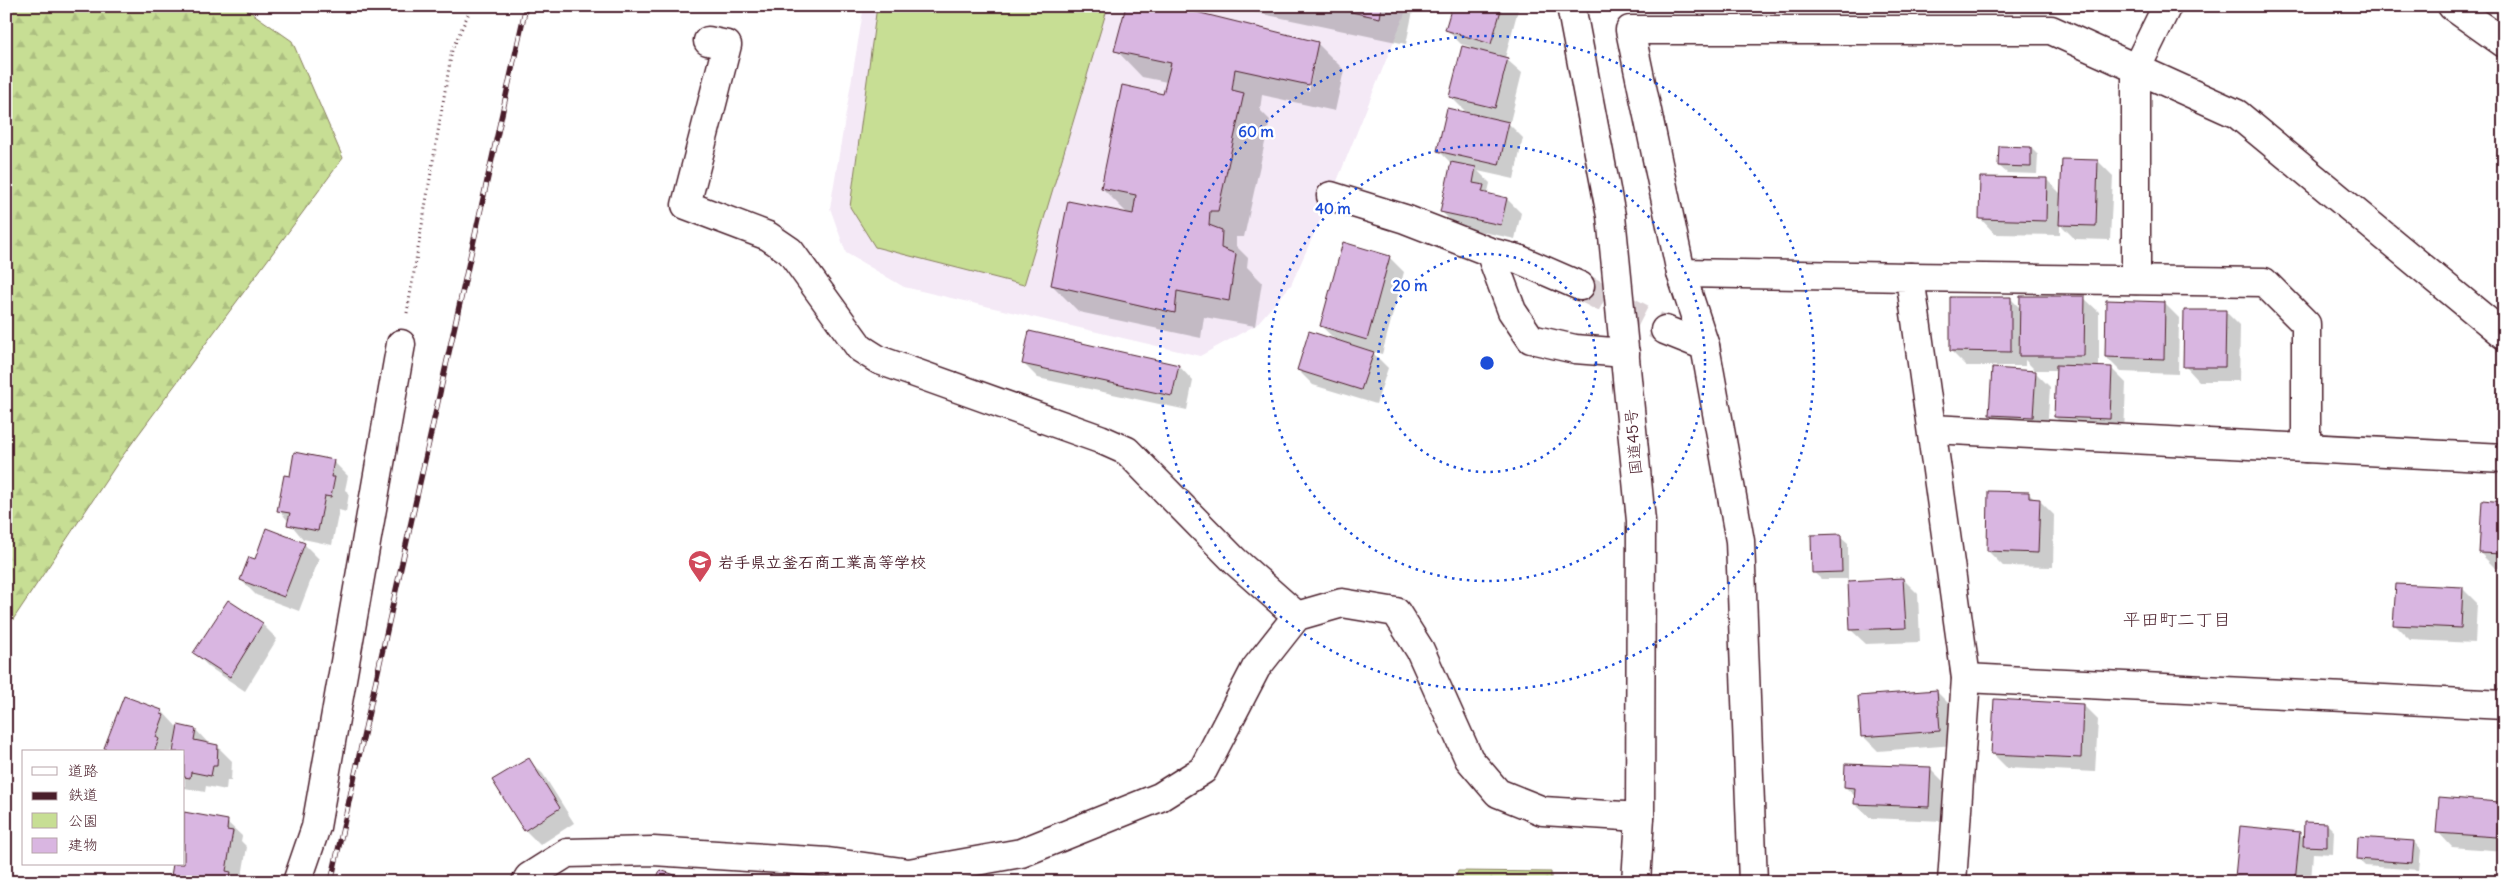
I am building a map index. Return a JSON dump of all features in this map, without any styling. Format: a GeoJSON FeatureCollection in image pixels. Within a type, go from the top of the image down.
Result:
{"type":"FeatureCollection","features":[{"type":"Feature","properties":{"kind":"main road","name":"国道45号"},"geometry":{"type":"LineString","coordinates":[[1571,6],[1611,216],[1640,521],[1640,817],[1636,882]]}},
{"type":"Feature","properties":{"kind":"main road"},"geometry":{"type":"LineString","coordinates":[[2136,280],[2136,69],[2167,6]]}},
{"type":"Feature","properties":{"kind":"main road"},"geometry":{"type":"LineString","coordinates":[[2452,6],[2504,43]]}},
{"type":"Feature","properties":{"kind":"main road"},"geometry":{"type":"LineString","coordinates":[[1753,882],[1740,541],[1705,346],[1680,273],[1630,30],[2051,30],[2236,114],[2504,335]]}},
{"type":"Feature","properties":{"kind":"main road"},"geometry":{"type":"LineString","coordinates":[[708,41],[727,45],[686,205],[768,236],[790,251],[860,348],[879,360],[1100,439],[1127,451],[1235,561],[1297,616]]}},
{"type":"Feature","properties":{"kind":"main road"},"geometry":{"type":"LineString","coordinates":[[1331,196],[1405,219],[1490,252],[1518,259],[1580,286]]}},
{"type":"Feature","properties":{"kind":"main road"},"geometry":{"type":"LineString","coordinates":[[1490,252],[1512,311],[1531,339],[1576,349],[1625,353]]}},
{"type":"Feature","properties":{"kind":"main road"},"geometry":{"type":"LineString","coordinates":[[1680,273],[2264,282],[2306,324],[2306,448]]}},
{"type":"Feature","properties":{"kind":"main road"},"geometry":{"type":"LineString","coordinates":[[1910,277],[1966,678],[1952,882]]}},
{"type":"Feature","properties":{"kind":"main road"},"geometry":{"type":"LineString","coordinates":[[1666,330],[1705,346]]}},
{"type":"Feature","properties":{"kind":"main road"},"geometry":{"type":"LineString","coordinates":[[297,882],[316,827],[401,344]]}},
{"type":"Feature","properties":{"kind":"main road"},"geometry":{"type":"LineString","coordinates":[[1932,429],[2504,458]]}},
{"type":"Feature","properties":{"kind":"main road"},"geometry":{"type":"LineString","coordinates":[[526,882],[529,877],[567,852],[673,852],[828,862],[909,872],[1021,852],[1160,797],[1203,770],[1256,668],[1297,616],[1342,603],[1396,612],[1420,650],[1468,759],[1498,793],[1542,811],[1640,817]]}},
{"type":"Feature","properties":{"kind":"main road"},"geometry":{"type":"LineString","coordinates":[[1966,678],[2504,705]]}},
{"type":"Feature","properties":{"kind":"path"},"geometry":{"type":"LineString","coordinates":[[401,344],[452,50],[472,6]]}},
{"type":"Feature","properties":{"kind":"shaded area"},"geometry":{"type":"Polygon","coordinates":[[[864,6],[1408,6],[1331,196],[1291,285],[1256,325],[1200,356],[904,287],[846,253],[830,208],[864,6]]]}},
{"type":"Feature","properties":{"kind":"green space"},"geometry":{"type":"Polygon","coordinates":[[[6,6],[242,6],[292,41],[343,158],[121,458],[6,630],[6,6]]]}},
{"type":"Feature","properties":{"kind":"green space"},"geometry":{"type":"Polygon","coordinates":[[[877,6],[1108,6],[1024,285],[875,247],[850,207],[877,6]]]}},
{"type":"Feature","properties":{"kind":"green space"},"geometry":{"type":"Polygon","coordinates":[[[1458,871],[1551,872],[1551,882],[1454,882],[1458,871]]]}},
{"type":"Feature","properties":{"kind":"building"},"geometry":{"type":"Polygon","coordinates":[[[1126,6],[1172,6],[1318,42],[1309,85],[1235,69],[1232,90],[1244,93],[1218,211],[1210,211],[1209,225],[1222,230],[1221,248],[1236,254],[1229,301],[1177,291],[1175,313],[1051,285],[1068,201],[1133,214],[1136,195],[1101,188],[1122,85],[1163,94],[1171,63],[1114,51],[1126,6]]]}},
{"type":"Feature","properties":{"kind":"building"},"geometry":{"type":"Polygon","coordinates":[[[1322,6],[1382,6],[1380,18],[1322,6]]]}},
{"type":"Feature","properties":{"kind":"building"},"geometry":{"type":"Polygon","coordinates":[[[1452,6],[1499,6],[1498,9],[1501,10],[1491,44],[1445,30],[1452,6]]]}},
{"type":"Feature","properties":{"kind":"building"},"geometry":{"type":"Polygon","coordinates":[[[1462,46],[1508,58],[1495,108],[1449,97],[1462,46]]]}},
{"type":"Feature","properties":{"kind":"building"},"geometry":{"type":"Polygon","coordinates":[[[1447,108],[1509,122],[1499,165],[1437,151],[1447,108]]]}},
{"type":"Feature","properties":{"kind":"building"},"geometry":{"type":"Polygon","coordinates":[[[1999,146],[2031,147],[2031,167],[1998,166],[1999,146]]]}},
{"type":"Feature","properties":{"kind":"building"},"geometry":{"type":"Polygon","coordinates":[[[2062,159],[2098,160],[2096,226],[2059,225],[2062,159]]]}},
{"type":"Feature","properties":{"kind":"building"},"geometry":{"type":"Polygon","coordinates":[[[1451,162],[1476,167],[1473,183],[1484,185],[1482,192],[1507,198],[1501,225],[1440,212],[1451,162]]]}},
{"type":"Feature","properties":{"kind":"building"},"geometry":{"type":"Polygon","coordinates":[[[1980,177],[2047,178],[2046,221],[1979,219],[1980,177]]]}},
{"type":"Feature","properties":{"kind":"building"},"geometry":{"type":"Polygon","coordinates":[[[1343,242],[1390,256],[1367,340],[1320,326],[1343,242]]]}},
{"type":"Feature","properties":{"kind":"building"},"geometry":{"type":"Polygon","coordinates":[[[2020,296],[2085,296],[2084,356],[2019,356],[2020,296]]]}},
{"type":"Feature","properties":{"kind":"building"},"geometry":{"type":"Polygon","coordinates":[[[1950,297],[2011,297],[2011,352],[1950,351],[1950,297]]]}},
{"type":"Feature","properties":{"kind":"building"},"geometry":{"type":"Polygon","coordinates":[[[2106,300],[2165,302],[2164,359],[2105,357],[2106,300]]]}},
{"type":"Feature","properties":{"kind":"building"},"geometry":{"type":"Polygon","coordinates":[[[2184,310],[2226,310],[2225,367],[2183,367],[2184,310]]]}},
{"type":"Feature","properties":{"kind":"building"},"geometry":{"type":"Polygon","coordinates":[[[1029,331],[1179,365],[1172,396],[1022,364],[1029,331]]]}},
{"type":"Feature","properties":{"kind":"building"},"geometry":{"type":"Polygon","coordinates":[[[1309,331],[1374,352],[1361,390],[1297,370],[1309,331]]]}},
{"type":"Feature","properties":{"kind":"building"},"geometry":{"type":"Polygon","coordinates":[[[2056,365],[2112,367],[2110,419],[2054,417],[2056,365]]]}},
{"type":"Feature","properties":{"kind":"building"},"geometry":{"type":"Polygon","coordinates":[[[1992,368],[2036,371],[2033,417],[1989,415],[1992,368]]]}},
{"type":"Feature","properties":{"kind":"building"},"geometry":{"type":"Polygon","coordinates":[[[294,452],[334,460],[331,477],[335,477],[331,497],[325,496],[318,531],[287,525],[290,513],[277,511],[284,475],[290,476],[294,452]]]}},
{"type":"Feature","properties":{"kind":"building"},"geometry":{"type":"Polygon","coordinates":[[[1988,491],[2029,492],[2029,498],[2040,499],[2038,553],[1987,551],[1988,491]]]}},
{"type":"Feature","properties":{"kind":"building"},"geometry":{"type":"Polygon","coordinates":[[[2482,500],[2504,502],[2504,554],[2479,553],[2482,500]]]}},
{"type":"Feature","properties":{"kind":"building"},"geometry":{"type":"Polygon","coordinates":[[[266,528],[305,543],[284,597],[240,580],[249,557],[255,559],[266,528]]]}},
{"type":"Feature","properties":{"kind":"building"},"geometry":{"type":"Polygon","coordinates":[[[1841,534],[1842,572],[1812,573],[1811,535],[1841,534]]]}},
{"type":"Feature","properties":{"kind":"building"},"geometry":{"type":"Polygon","coordinates":[[[1903,578],[1906,628],[1850,630],[1848,581],[1903,578]]]}},
{"type":"Feature","properties":{"kind":"building"},"geometry":{"type":"Polygon","coordinates":[[[2396,584],[2463,587],[2461,628],[2393,625],[2396,584]]]}},
{"type":"Feature","properties":{"kind":"building"},"geometry":{"type":"Polygon","coordinates":[[[228,600],[263,623],[230,677],[193,653],[228,600]]]}},
{"type":"Feature","properties":{"kind":"building"},"geometry":{"type":"Polygon","coordinates":[[[1937,690],[1940,731],[1861,737],[1858,696],[1937,690]]]}},
{"type":"Feature","properties":{"kind":"building"},"geometry":{"type":"Polygon","coordinates":[[[124,696],[162,710],[161,714],[164,715],[156,737],[159,739],[155,750],[108,750],[104,748],[124,696]]]}},
{"type":"Feature","properties":{"kind":"building"},"geometry":{"type":"Polygon","coordinates":[[[1994,699],[2083,704],[2081,758],[1991,754],[1994,699]]]}},
{"type":"Feature","properties":{"kind":"building"},"geometry":{"type":"Polygon","coordinates":[[[178,725],[196,729],[194,740],[218,745],[217,766],[213,766],[211,776],[191,772],[190,778],[185,777],[185,750],[173,750],[178,725]]]}},
{"type":"Feature","properties":{"kind":"building"},"geometry":{"type":"Polygon","coordinates":[[[529,758],[560,808],[524,831],[492,780],[529,758]]]}},
{"type":"Feature","properties":{"kind":"building"},"geometry":{"type":"Polygon","coordinates":[[[1845,764],[1931,767],[1929,807],[1854,804],[1855,788],[1844,787],[1845,764]]]}},
{"type":"Feature","properties":{"kind":"building"},"geometry":{"type":"Polygon","coordinates":[[[2439,797],[2499,802],[2497,837],[2436,833],[2439,797]]]}},
{"type":"Feature","properties":{"kind":"building"},"geometry":{"type":"Polygon","coordinates":[[[185,812],[228,820],[227,830],[233,831],[226,871],[231,872],[229,882],[170,882],[173,866],[185,866],[185,812]]]}},
{"type":"Feature","properties":{"kind":"building"},"geometry":{"type":"Polygon","coordinates":[[[2304,822],[2327,823],[2327,847],[2303,846],[2304,822]]]}},
{"type":"Feature","properties":{"kind":"building"},"geometry":{"type":"Polygon","coordinates":[[[2240,826],[2300,832],[2295,882],[2235,877],[2240,826]]]}},
{"type":"Feature","properties":{"kind":"building"},"geometry":{"type":"Polygon","coordinates":[[[2358,837],[2414,841],[2412,863],[2357,859],[2358,837]]]}},
{"type":"Feature","properties":{"kind":"building"},"geometry":{"type":"Polygon","coordinates":[[[660,870],[687,879],[686,882],[655,882],[660,870]]]}},
{"type":"Feature","properties":{"kind":"tunnel"},"geometry":{"type":"LineString","coordinates":[[1580,286],[1665,330]]}},
{"type":"Feature","properties":{"kind":"railway"},"geometry":{"type":"LineString","coordinates":[[331,882],[526,6]]}},
{"type":"Feature","properties":{"kind":"place","name":"岩手県立釜石商工業高等学校"},"geometry":{"type":"Point","coordinates":[700,583]}},
{"type":"Feature","properties":{"kind":"district","name":"平田町二丁目"},"geometry":{"type":"Point","coordinates":[2177,620]}}]}
